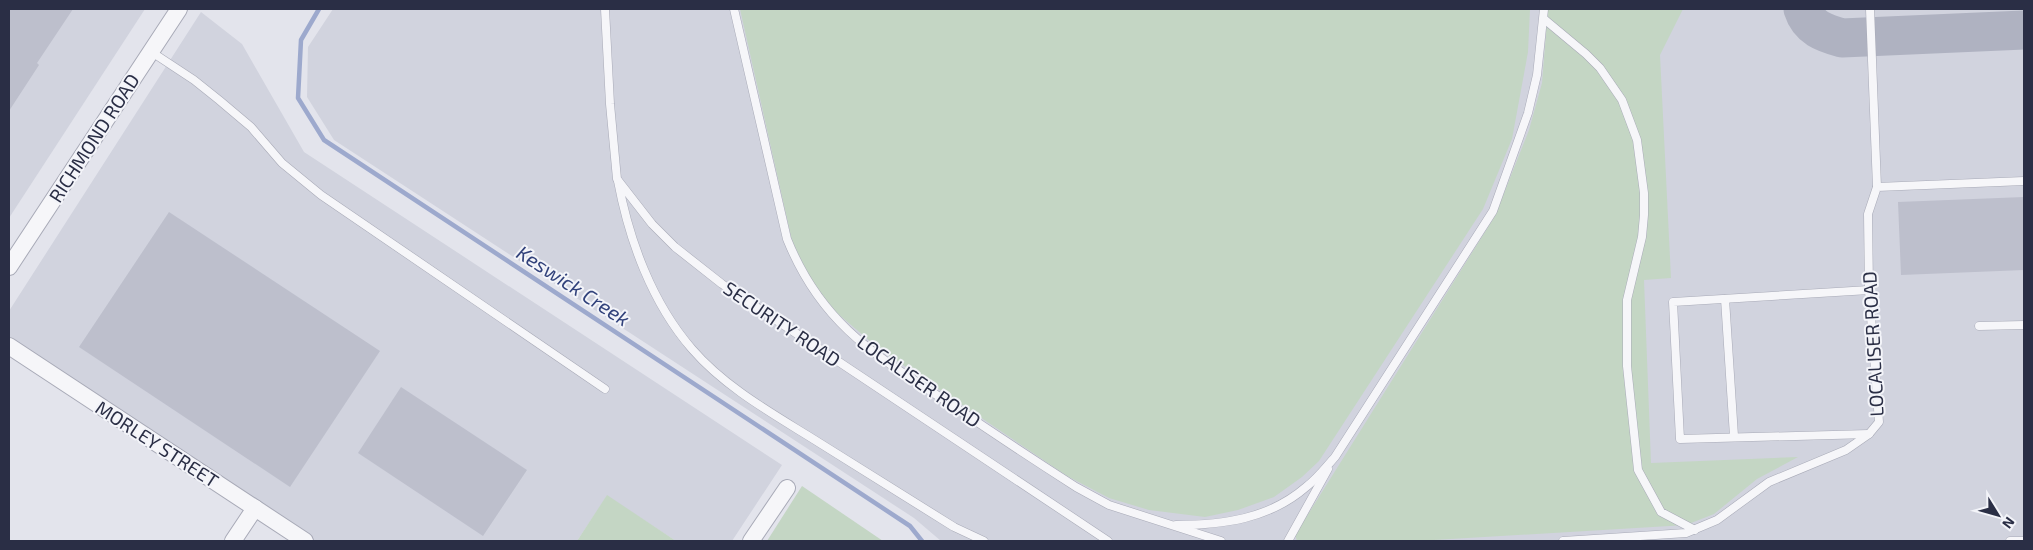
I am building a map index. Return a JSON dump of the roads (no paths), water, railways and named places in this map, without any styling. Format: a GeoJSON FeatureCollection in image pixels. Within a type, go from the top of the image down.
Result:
{"type":"FeatureCollection","features":[{"type":"Feature","properties":{"kind":"street","name":"RICHMOND ROAD"},"geometry":{"type":"LineString","coordinates":[[9,267],[179,9]]}},
{"type":"Feature","properties":{"kind":"street","name":"MORLEY STREET"},"geometry":{"type":"LineString","coordinates":[[9,346],[305,541]]}},
{"type":"Feature","properties":{"kind":"street"},"geometry":{"type":"LineString","coordinates":[[751,541],[787,488]]}},
{"type":"Feature","properties":{"kind":"street"},"geometry":{"type":"LineString","coordinates":[[233,541],[255,508]]}},
{"type":"Feature","properties":{"kind":"lane"},"geometry":{"type":"LineString","coordinates":[[606,9],[610,104],[617,179],[625,217],[655,292],[677,330],[714,372],[739,391],[954,527],[984,541]]}},
{"type":"Feature","properties":{"kind":"lane","name":"LOCALISER ROAD"},"geometry":{"type":"LineString","coordinates":[[734,9],[786,239],[809,286],[829,312],[851,335],[882,359],[1076,487],[1109,505],[1221,541]]}},
{"type":"Feature","properties":{"kind":"lane"},"geometry":{"type":"LineString","coordinates":[[1288,541],[1336,457],[1493,212],[1528,113],[1538,74],[1544,9]]}},
{"type":"Feature","properties":{"kind":"lane"},"geometry":{"type":"LineString","coordinates":[[1870,9],[1877,187],[2024,180]]}},
{"type":"Feature","properties":{"kind":"lane"},"geometry":{"type":"LineString","coordinates":[[1544,19],[1586,54],[1606,75],[1622,100],[1637,140],[1643,185],[1644,216],[1642,237],[1627,300],[1627,366],[1638,470],[1661,512],[1695,530]]}},
{"type":"Feature","properties":{"kind":"lane"},"geometry":{"type":"LineString","coordinates":[[150,51],[194,80],[251,127],[282,162],[321,196],[605,389]]}},
{"type":"Feature","properties":{"kind":"lane","name":"SECURITY ROAD"},"geometry":{"type":"LineString","coordinates":[[617,179],[652,224],[697,266],[1108,541]]}},
{"type":"Feature","properties":{"kind":"lane","name":"LOCALISER ROAD"},"geometry":{"type":"LineString","coordinates":[[1563,541],[1686,533],[1695,530],[1717,520],[1769,482],[1846,450],[1869,434],[1879,422],[1870,290],[1868,214],[1877,187]]}},
{"type":"Feature","properties":{"kind":"lane"},"geometry":{"type":"LineString","coordinates":[[1869,434],[1734,436],[1680,439],[1673,302],[1870,290]]}},
{"type":"Feature","properties":{"kind":"lane"},"geometry":{"type":"LineString","coordinates":[[1726,299],[1734,436]]}},
{"type":"Feature","properties":{"kind":"lane"},"geometry":{"type":"LineString","coordinates":[[1979,326],[2024,325]]}},
{"type":"Feature","properties":{"kind":"lane"},"geometry":{"type":"LineString","coordinates":[[1171,525],[1227,523],[1276,507],[1308,486],[1336,457]]}},
{"type":"Feature","properties":{"kind":"lane"},"geometry":{"type":"LineString","coordinates":[[2010,541],[2024,541]]}},
{"type":"Feature","properties":{"kind":"waterway","name":"Keswick Creek"},"geometry":{"type":"LineString","coordinates":[[319,9],[301,40],[298,98],[324,140],[910,526],[922,541]]}}]}
